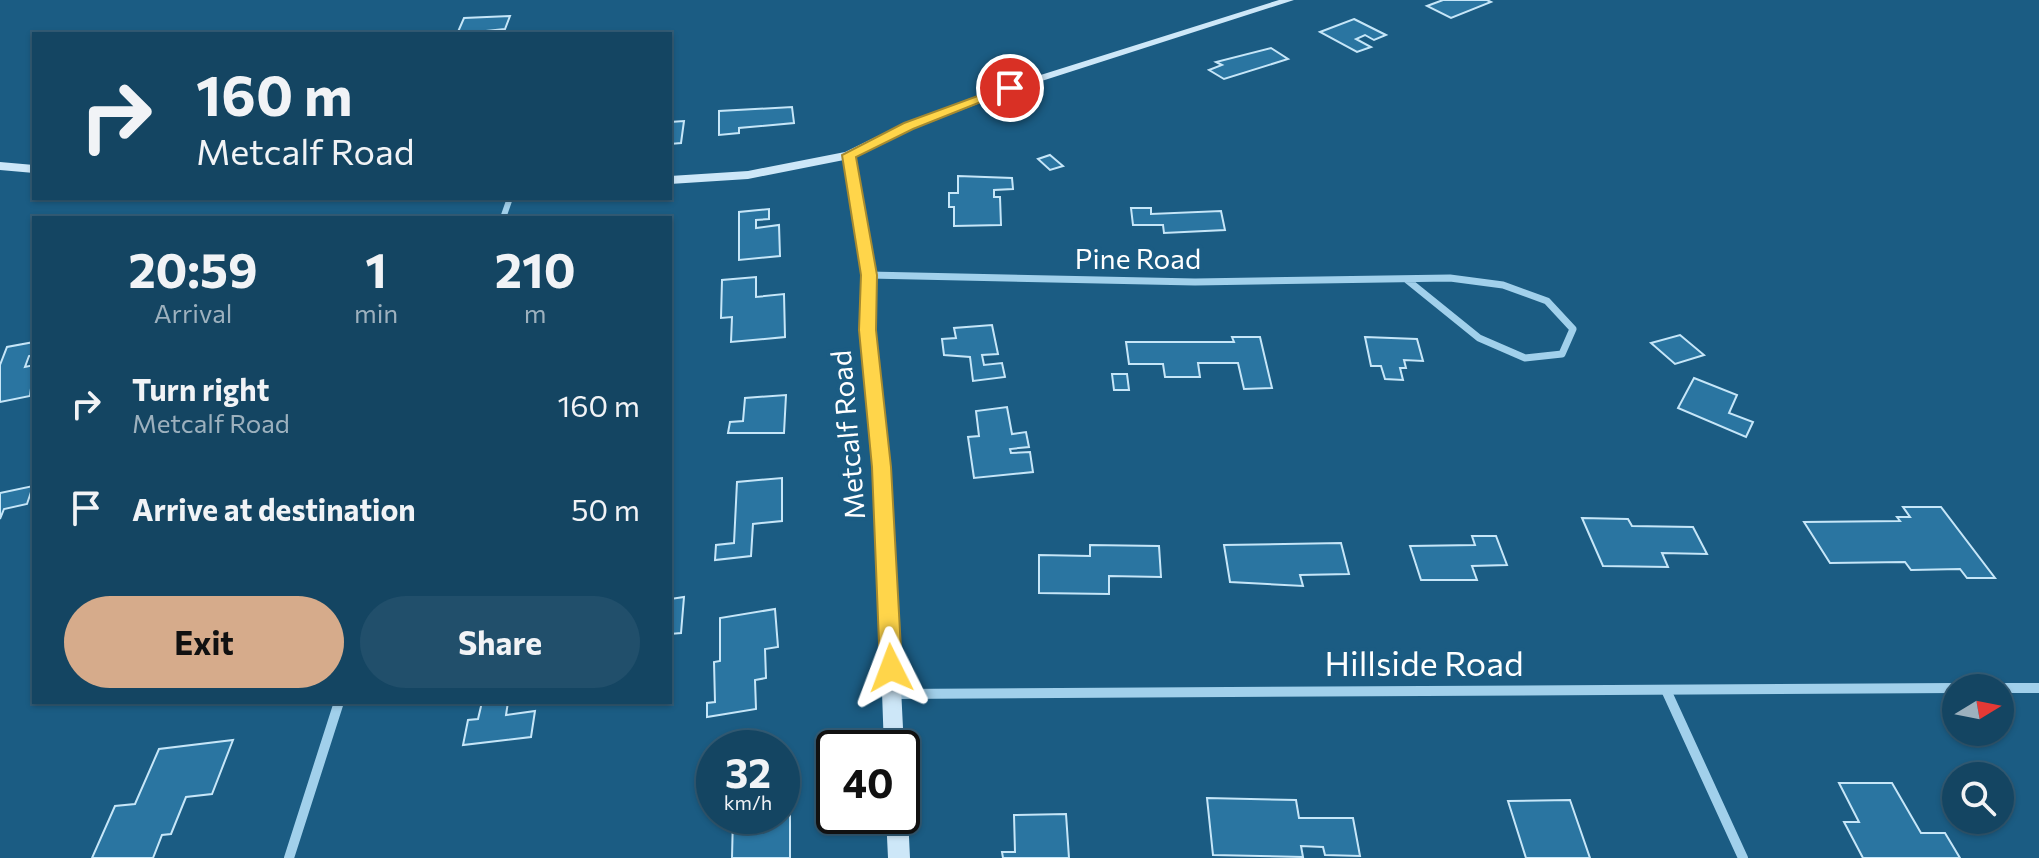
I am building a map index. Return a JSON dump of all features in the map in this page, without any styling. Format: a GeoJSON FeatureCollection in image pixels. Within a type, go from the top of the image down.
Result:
{"type":"FeatureCollection","features":[{"type":"Feature","properties":{"kind":"street"},"geometry":{"type":"LineString","coordinates":[[672,180],[748,175],[849,155],[908,126],[1010,88],[1289,0]]}},
{"type":"Feature","properties":{"kind":"street","name":"Metcalf Road"},"geometry":{"type":"LineString","coordinates":[[849,155],[869,275],[868,330],[882,467],[893,730]]}},
{"type":"Feature","properties":{"kind":"street"},"geometry":{"type":"LineString","coordinates":[[0,166],[32,169]]}},
{"type":"Feature","properties":{"kind":"street","name":"Pine Road"},"geometry":{"type":"LineString","coordinates":[[869,275],[1195,282],[1450,278],[1503,285],[1547,301],[1573,329],[1562,354],[1525,358],[1479,338],[1406,279]]}},
{"type":"Feature","properties":{"kind":"street","name":"Hillside Road"},"geometry":{"type":"LineString","coordinates":[[892,694],[1942,688]]}},
{"type":"Feature","properties":{"kind":"street"},"geometry":{"type":"LineString","coordinates":[[2014,688],[2039,688]]}},
{"type":"Feature","properties":{"kind":"street"},"geometry":{"type":"LineString","coordinates":[[1666,690],[1743,858]]}},
{"type":"Feature","properties":{"kind":"street"},"geometry":{"type":"LineString","coordinates":[[289,858],[338,704]]}},
{"type":"Feature","properties":{"kind":"street"},"geometry":{"type":"LineString","coordinates":[[898,834],[899,858]]}},
{"type":"Feature","properties":{"kind":"building"},"geometry":{"type":"Polygon","coordinates":[[[1443,0],[1491,2],[1451,18],[1427,6],[1443,0]]]}},
{"type":"Feature","properties":{"kind":"building"},"geometry":{"type":"Polygon","coordinates":[[[510,16],[505,29],[458,32],[464,18],[510,16]]]}},
{"type":"Feature","properties":{"kind":"building"},"geometry":{"type":"Polygon","coordinates":[[[1354,19],[1386,35],[1374,40],[1365,35],[1356,39],[1371,47],[1357,52],[1320,32],[1354,19]]]}},
{"type":"Feature","properties":{"kind":"building"},"geometry":{"type":"Polygon","coordinates":[[[1271,48],[1288,59],[1224,79],[1209,70],[1222,65],[1216,62],[1271,48]]]}},
{"type":"Feature","properties":{"kind":"building"},"geometry":{"type":"Polygon","coordinates":[[[792,107],[794,123],[739,128],[739,133],[719,135],[719,111],[792,107]]]}},
{"type":"Feature","properties":{"kind":"building"},"geometry":{"type":"Polygon","coordinates":[[[684,121],[681,143],[672,144],[672,122],[684,121]]]}},
{"type":"Feature","properties":{"kind":"building"},"geometry":{"type":"Polygon","coordinates":[[[1050,155],[1063,166],[1050,170],[1038,159],[1050,155]]]}},
{"type":"Feature","properties":{"kind":"building"},"geometry":{"type":"Polygon","coordinates":[[[958,176],[1012,178],[1013,189],[994,190],[994,197],[1000,197],[1001,225],[954,226],[954,207],[949,207],[949,193],[958,193],[958,176]]]}},
{"type":"Feature","properties":{"kind":"building"},"geometry":{"type":"Polygon","coordinates":[[[1131,208],[1151,208],[1151,214],[1221,211],[1225,230],[1164,233],[1163,225],[1133,225],[1131,208]]]}},
{"type":"Feature","properties":{"kind":"building"},"geometry":{"type":"Polygon","coordinates":[[[769,209],[769,219],[756,220],[756,228],[779,225],[780,256],[739,260],[739,212],[769,209]]]}},
{"type":"Feature","properties":{"kind":"building"},"geometry":{"type":"Polygon","coordinates":[[[756,277],[756,297],[784,294],[785,337],[731,342],[732,317],[721,318],[722,280],[756,277]]]}},
{"type":"Feature","properties":{"kind":"building"},"geometry":{"type":"Polygon","coordinates":[[[992,325],[998,354],[982,355],[984,365],[1002,363],[1005,377],[973,381],[970,357],[944,355],[942,339],[956,338],[954,328],[992,325]]]}},
{"type":"Feature","properties":{"kind":"building"},"geometry":{"type":"Polygon","coordinates":[[[1680,335],[1704,355],[1675,364],[1651,343],[1680,335]]]}},
{"type":"Feature","properties":{"kind":"building"},"geometry":{"type":"Polygon","coordinates":[[[1232,337],[1260,337],[1272,388],[1244,389],[1238,363],[1198,363],[1200,377],[1165,377],[1163,364],[1129,364],[1126,342],[1234,342],[1232,337]]]}},
{"type":"Feature","properties":{"kind":"building"},"geometry":{"type":"Polygon","coordinates":[[[1365,337],[1417,339],[1423,361],[1404,360],[1406,368],[1400,368],[1403,380],[1385,379],[1381,366],[1371,366],[1365,337]]]}},
{"type":"Feature","properties":{"kind":"building"},"geometry":{"type":"Polygon","coordinates":[[[32,342],[32,355],[25,367],[32,365],[32,380],[30,396],[0,402],[0,365],[7,347],[32,342]]]}},
{"type":"Feature","properties":{"kind":"building"},"geometry":{"type":"Polygon","coordinates":[[[1112,374],[1127,374],[1129,390],[1114,390],[1112,374]]]}},
{"type":"Feature","properties":{"kind":"building"},"geometry":{"type":"Polygon","coordinates":[[[1694,378],[1737,395],[1729,413],[1753,422],[1746,437],[1678,408],[1694,378]]]}},
{"type":"Feature","properties":{"kind":"building"},"geometry":{"type":"Polygon","coordinates":[[[786,395],[784,433],[728,433],[730,422],[743,421],[745,398],[786,395]]]}},
{"type":"Feature","properties":{"kind":"building"},"geometry":{"type":"Polygon","coordinates":[[[1007,407],[1012,434],[1026,432],[1029,447],[1010,449],[1011,453],[1030,452],[1033,472],[974,478],[968,437],[979,436],[976,411],[1007,407]]]}},
{"type":"Feature","properties":{"kind":"building"},"geometry":{"type":"Polygon","coordinates":[[[782,478],[782,521],[753,524],[751,556],[715,560],[716,545],[734,543],[737,482],[782,478]]]}},
{"type":"Feature","properties":{"kind":"building"},"geometry":{"type":"Polygon","coordinates":[[[32,486],[27,504],[4,509],[0,519],[0,493],[32,486]]]}},
{"type":"Feature","properties":{"kind":"building"},"geometry":{"type":"Polygon","coordinates":[[[1903,507],[1941,507],[1995,578],[1967,578],[1960,569],[1911,570],[1905,562],[1830,563],[1804,522],[1900,521],[1897,517],[1910,517],[1903,507]]]}},
{"type":"Feature","properties":{"kind":"building"},"geometry":{"type":"Polygon","coordinates":[[[1582,518],[1628,519],[1632,526],[1693,527],[1707,554],[1662,553],[1668,567],[1603,566],[1582,518]]]}},
{"type":"Feature","properties":{"kind":"building"},"geometry":{"type":"Polygon","coordinates":[[[1472,536],[1496,536],[1507,565],[1472,566],[1477,580],[1421,580],[1410,546],[1475,545],[1472,536]]]}},
{"type":"Feature","properties":{"kind":"building"},"geometry":{"type":"Polygon","coordinates":[[[1341,543],[1349,574],[1300,575],[1303,586],[1230,582],[1224,545],[1341,543]]]}},
{"type":"Feature","properties":{"kind":"building"},"geometry":{"type":"Polygon","coordinates":[[[1090,545],[1159,546],[1161,577],[1109,576],[1109,594],[1039,593],[1039,555],[1090,556],[1090,545]]]}},
{"type":"Feature","properties":{"kind":"building"},"geometry":{"type":"Polygon","coordinates":[[[684,597],[681,633],[672,634],[672,599],[684,597]]]}},
{"type":"Feature","properties":{"kind":"building"},"geometry":{"type":"Polygon","coordinates":[[[775,609],[778,647],[765,649],[766,678],[755,680],[756,709],[707,717],[707,703],[715,702],[714,662],[720,661],[720,618],[775,609]]]}},
{"type":"Feature","properties":{"kind":"building"},"geometry":{"type":"Polygon","coordinates":[[[482,704],[508,704],[506,715],[535,711],[531,737],[463,745],[468,720],[478,719],[482,704]]]}},
{"type":"Feature","properties":{"kind":"building"},"geometry":{"type":"Polygon","coordinates":[[[233,740],[212,794],[186,797],[171,834],[162,835],[153,858],[92,858],[115,806],[135,804],[159,749],[233,740]]]}},
{"type":"Feature","properties":{"kind":"building"},"geometry":{"type":"Polygon","coordinates":[[[1839,783],[1892,783],[1921,833],[1946,834],[1960,858],[1863,858],[1844,822],[1859,822],[1839,783]]]}},
{"type":"Feature","properties":{"kind":"building"},"geometry":{"type":"Polygon","coordinates":[[[1207,798],[1296,800],[1299,818],[1353,818],[1360,856],[1325,855],[1323,847],[1301,846],[1303,857],[1213,855],[1207,798]]]}},
{"type":"Feature","properties":{"kind":"building"},"geometry":{"type":"Polygon","coordinates":[[[1570,800],[1590,858],[1526,858],[1508,801],[1570,800]]]}},
{"type":"Feature","properties":{"kind":"building"},"geometry":{"type":"Polygon","coordinates":[[[1066,814],[1069,858],[1003,858],[1002,852],[1015,852],[1014,815],[1066,814]]]}},
{"type":"Feature","properties":{"kind":"building"},"geometry":{"type":"Polygon","coordinates":[[[733,834],[790,834],[790,858],[732,858],[733,834]]]}},
{"type":"Feature","properties":{"kind":"route"},"geometry":{"type":"LineString","coordinates":[[891,668],[882,467],[868,330],[869,275],[849,155],[908,126],[1010,88]]}}]}
